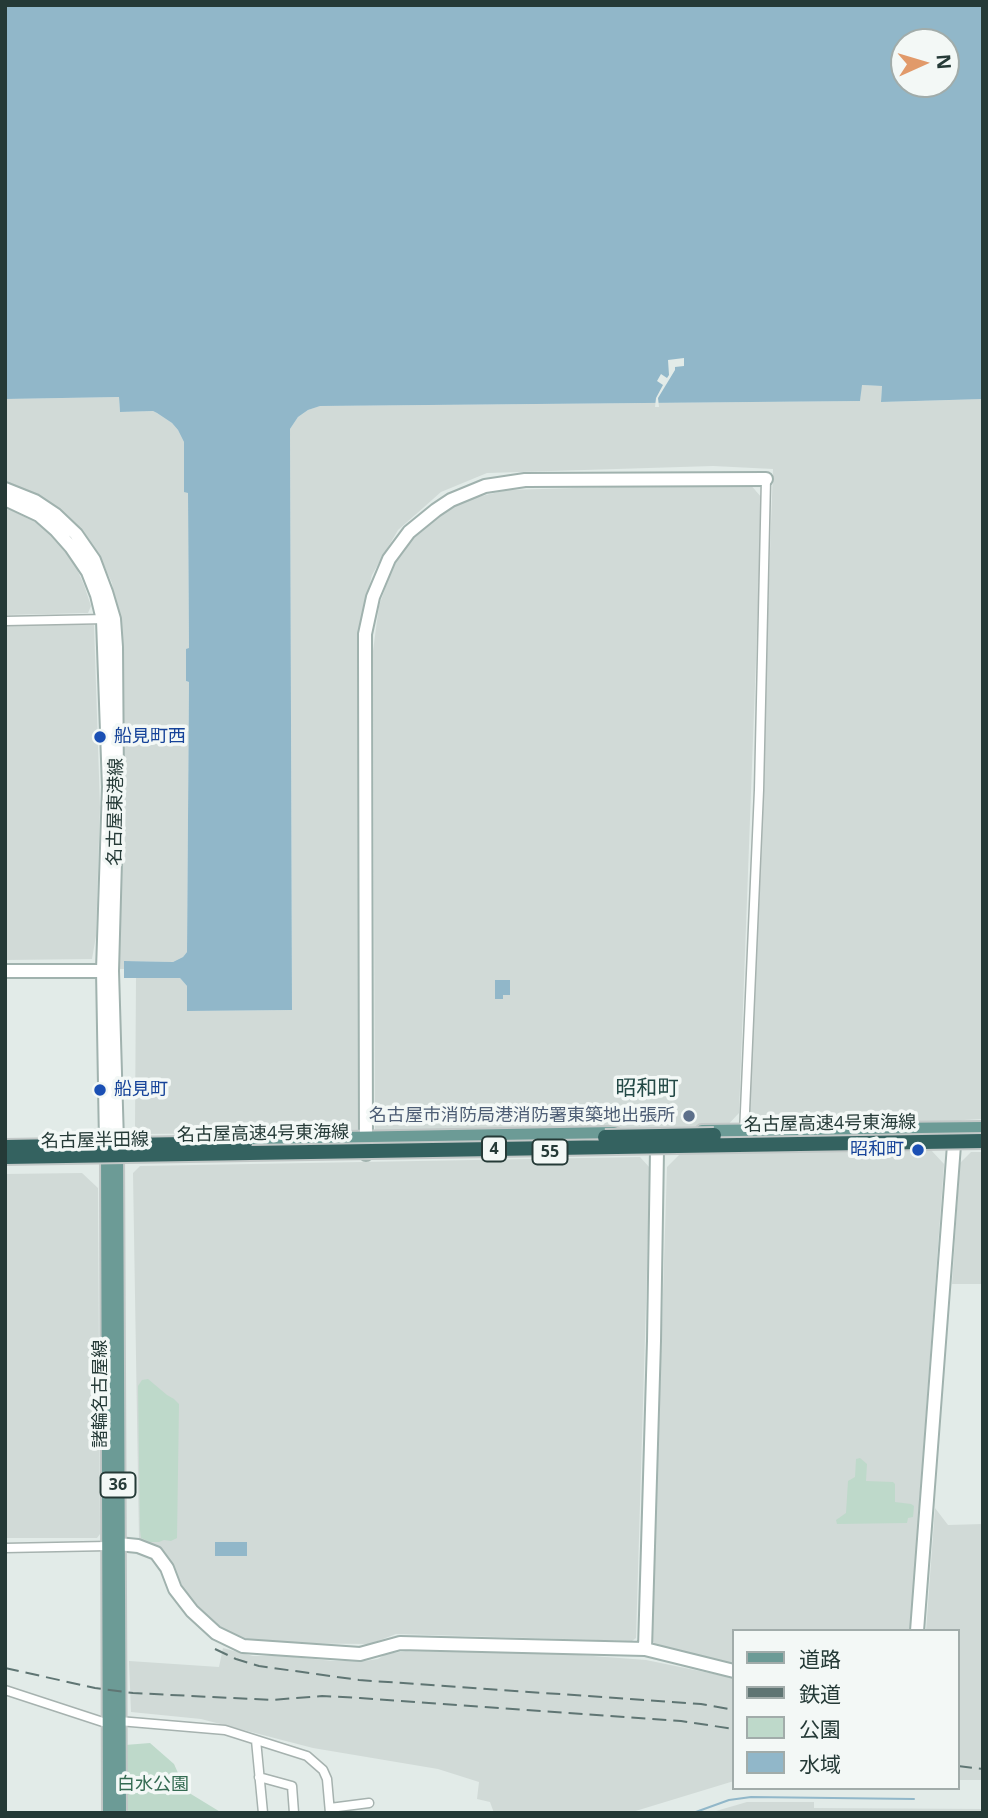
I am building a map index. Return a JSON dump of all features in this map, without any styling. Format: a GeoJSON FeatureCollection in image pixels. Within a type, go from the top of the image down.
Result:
{"type":"FeatureCollection","features":[{"type":"Feature","properties":{"kind":"highway","name":"名古屋高速4号東海線"},"geometry":{"type":"LineString","coordinates":[[5,1146],[983,1130]]}},
{"type":"Feature","properties":{"kind":"highway","name":"名古屋高速4号東海線"},"geometry":{"type":"LineString","coordinates":[[5,1161],[114,1151],[983,1143]]}},
{"type":"Feature","properties":{"kind":"main road","name":"名古屋半田線"},"geometry":{"type":"LineString","coordinates":[[114,1151],[366,1137],[744,1130],[983,1130]]}},
{"type":"Feature","properties":{"kind":"main road","name":"名古屋半田線"},"geometry":{"type":"LineString","coordinates":[[5,1146],[114,1151],[366,1154],[983,1143]]}},
{"type":"Feature","properties":{"kind":"main road","name":"諸輪名古屋線"},"geometry":{"type":"LineString","coordinates":[[114,1151],[114,1723],[120,1813]]}},
{"type":"Feature","properties":{"kind":"main road","name":"諸輪名古屋線"},"geometry":{"type":"LineString","coordinates":[[109,1813],[114,1723]]}},
{"type":"Feature","properties":{"kind":"street"},"geometry":{"type":"LineString","coordinates":[[366,1154],[365,655],[373,597],[389,559],[410,532],[436,510],[467,492],[494,484],[525,480],[766,479],[760,790],[744,1149]]}},
{"type":"Feature","properties":{"kind":"street","name":"名古屋東港線"},"geometry":{"type":"LineString","coordinates":[[5,489],[35,501],[56,515],[76,534],[94,560],[106,592],[108,970],[114,1151]]}},
{"type":"Feature","properties":{"kind":"street","name":"名古屋東港線"},"geometry":{"type":"LineString","coordinates":[[5,499],[39,515],[71,547],[88,572],[108,620]]}},
{"type":"Feature","properties":{"kind":"street"},"geometry":{"type":"LineString","coordinates":[[5,621],[108,620]]}},
{"type":"Feature","properties":{"kind":"street"},"geometry":{"type":"LineString","coordinates":[[5,971],[108,970]]}},
{"type":"Feature","properties":{"kind":"street"},"geometry":{"type":"LineString","coordinates":[[917,1629],[954,1145]]}},
{"type":"Feature","properties":{"kind":"street"},"geometry":{"type":"LineString","coordinates":[[645,1649],[657,1150]]}},
{"type":"Feature","properties":{"kind":"street"},"geometry":{"type":"LineString","coordinates":[[5,1548],[113,1545],[138,1546],[156,1553],[167,1568],[175,1589],[192,1611],[216,1633],[243,1646],[360,1654],[400,1643],[645,1649],[732,1671]]}},
{"type":"Feature","properties":{"kind":"street"},"geometry":{"type":"LineString","coordinates":[[5,1690],[114,1723],[225,1730],[307,1756],[323,1770],[327,1779],[330,1811],[369,1802]]}},
{"type":"Feature","properties":{"kind":"street"},"geometry":{"type":"LineString","coordinates":[[256,1740],[263,1813]]}},
{"type":"Feature","properties":{"kind":"street"},"geometry":{"type":"LineString","coordinates":[[259,1777],[292,1786],[294,1813]]}},
{"type":"Feature","properties":{"kind":"shaded area"},"geometry":{"type":"Polygon","coordinates":[[[861,385],[882,386],[881,402],[983,399],[983,1119],[939,1124],[764,1127],[750,1111],[773,469],[713,466],[487,473],[441,492],[398,530],[372,575],[363,611],[360,1132],[144,1134],[135,1126],[136,978],[180,978],[187,986],[188,1011],[292,1010],[290,429],[298,417],[319,406],[860,401],[861,385]]]}},
{"type":"Feature","properties":{"kind":"shaded area"},"geometry":{"type":"Polygon","coordinates":[[[119,397],[120,412],[153,411],[178,430],[184,442],[184,492],[188,492],[187,952],[173,962],[124,961],[124,969],[116,969],[121,842],[124,841],[123,668],[122,640],[112,583],[101,559],[67,515],[38,495],[5,482],[5,399],[119,397]]]}},
{"type":"Feature","properties":{"kind":"shaded area"},"geometry":{"type":"Polygon","coordinates":[[[749,483],[762,498],[739,1113],[725,1128],[375,1132],[373,651],[379,606],[393,566],[413,538],[444,512],[469,499],[507,490],[749,483]]]}},
{"type":"Feature","properties":{"kind":"shaded area"},"geometry":{"type":"Polygon","coordinates":[[[5,507],[37,523],[64,550],[84,585],[91,606],[88,613],[5,615],[5,507]]]}},
{"type":"Feature","properties":{"kind":"shaded area"},"geometry":{"type":"Polygon","coordinates":[[[5,625],[94,625],[100,807],[96,936],[92,959],[5,960],[5,625]]]}},
{"type":"Feature","properties":{"kind":"shaded area"},"geometry":{"type":"Polygon","coordinates":[[[930,1149],[944,1164],[910,1629],[732,1629],[732,1664],[656,1645],[652,1641],[667,1167],[681,1153],[930,1149]]]}},
{"type":"Feature","properties":{"kind":"shaded area"},"geometry":{"type":"Polygon","coordinates":[[[971,1152],[983,1152],[983,1284],[952,1284],[960,1163],[971,1152]]]}},
{"type":"Feature","properties":{"kind":"shaded area"},"geometry":{"type":"Polygon","coordinates":[[[640,1157],[650,1168],[636,1638],[632,1641],[396,1634],[370,1644],[259,1643],[245,1640],[222,1628],[192,1601],[168,1558],[156,1546],[139,1539],[133,1173],[140,1166],[640,1157]]]}},
{"type":"Feature","properties":{"kind":"shaded area"},"geometry":{"type":"Polygon","coordinates":[[[82,1173],[98,1188],[100,1534],[97,1538],[5,1538],[5,1174],[82,1173]]]}},
{"type":"Feature","properties":{"kind":"shaded area"},"geometry":{"type":"Polygon","coordinates":[[[935,1508],[948,1525],[983,1524],[983,1780],[960,1780],[960,1629],[926,1629],[935,1508]]]}},
{"type":"Feature","properties":{"kind":"shaded area"},"geometry":{"type":"Polygon","coordinates":[[[223,1648],[253,1656],[333,1661],[365,1661],[406,1651],[553,1653],[646,1660],[732,1678],[732,1782],[629,1813],[494,1813],[490,1802],[477,1799],[479,1782],[438,1769],[313,1748],[201,1719],[131,1712],[129,1661],[219,1667],[223,1648]]]}},
{"type":"Feature","properties":{"kind":"shaded area"},"geometry":{"type":"Polygon","coordinates":[[[747,1802],[814,1802],[814,1808],[983,1809],[983,1813],[709,1813],[747,1802]]]}},
{"type":"Feature","properties":{"kind":"green space"},"geometry":{"type":"Polygon","coordinates":[[[148,1379],[179,1404],[177,1538],[171,1541],[150,1542],[141,1538],[138,1386],[142,1380],[148,1379]]]}},
{"type":"Feature","properties":{"kind":"green space"},"geometry":{"type":"Polygon","coordinates":[[[860,1458],[867,1464],[866,1481],[893,1482],[895,1502],[914,1506],[913,1517],[908,1518],[907,1523],[837,1524],[836,1520],[846,1513],[848,1481],[855,1477],[856,1459],[860,1458]]]}},
{"type":"Feature","properties":{"kind":"green space","name":"白水公園"},"geometry":{"type":"Polygon","coordinates":[[[150,1743],[174,1764],[186,1791],[222,1813],[126,1813],[125,1745],[150,1743]]]}},
{"type":"Feature","properties":{"kind":"water"},"geometry":{"type":"Polygon","coordinates":[[[5,5],[983,5],[983,399],[881,402],[882,386],[862,385],[860,401],[320,406],[298,417],[290,429],[292,1010],[187,1011],[187,986],[180,978],[124,978],[124,961],[173,962],[187,952],[188,493],[184,492],[184,442],[178,430],[153,411],[120,412],[119,397],[5,399],[5,5]]]}},
{"type":"Feature","properties":{"kind":"water"},"geometry":{"type":"Polygon","coordinates":[[[495,980],[510,980],[510,995],[495,999],[495,980]]]}},
{"type":"Feature","properties":{"kind":"water"},"geometry":{"type":"Polygon","coordinates":[[[215,1542],[247,1542],[247,1556],[215,1556],[215,1542]]]}},
{"type":"Feature","properties":{"kind":"pier"},"geometry":{"type":"Polygon","coordinates":[[[684,358],[684,366],[675,367],[658,398],[659,407],[655,407],[656,398],[663,385],[657,381],[661,374],[667,378],[669,375],[668,360],[684,358]]]}},
{"type":"Feature","properties":{"kind":"waterway"},"geometry":{"type":"LineString","coordinates":[[693,1813],[729,1800],[751,1797],[914,1799]]}},
{"type":"Feature","properties":{"kind":"railway"},"geometry":{"type":"LineString","coordinates":[[215,1649],[259,1666],[359,1680],[701,1704],[732,1710]]}},
{"type":"Feature","properties":{"kind":"railway"},"geometry":{"type":"LineString","coordinates":[[5,1668],[95,1688],[133,1693],[272,1700],[322,1696],[360,1698],[681,1721],[732,1729]]}},
{"type":"Feature","properties":{"kind":"railway"},"geometry":{"type":"LineString","coordinates":[[960,1766],[983,1769]]}},
{"type":"Feature","properties":{"kind":"place","name":"船見町西"},"geometry":{"type":"Point","coordinates":[100,737]}},
{"type":"Feature","properties":{"kind":"place","name":"船見町"},"geometry":{"type":"Point","coordinates":[100,1090]}},
{"type":"Feature","properties":{"kind":"place","name":"名古屋市消防局港消防署東築地出張所"},"geometry":{"type":"Point","coordinates":[689,1116]}},
{"type":"Feature","properties":{"kind":"place","name":"昭和町"},"geometry":{"type":"Point","coordinates":[918,1150]}},
{"type":"Feature","properties":{"kind":"district","name":"昭和町"},"geometry":{"type":"Point","coordinates":[647,1089]}}]}
